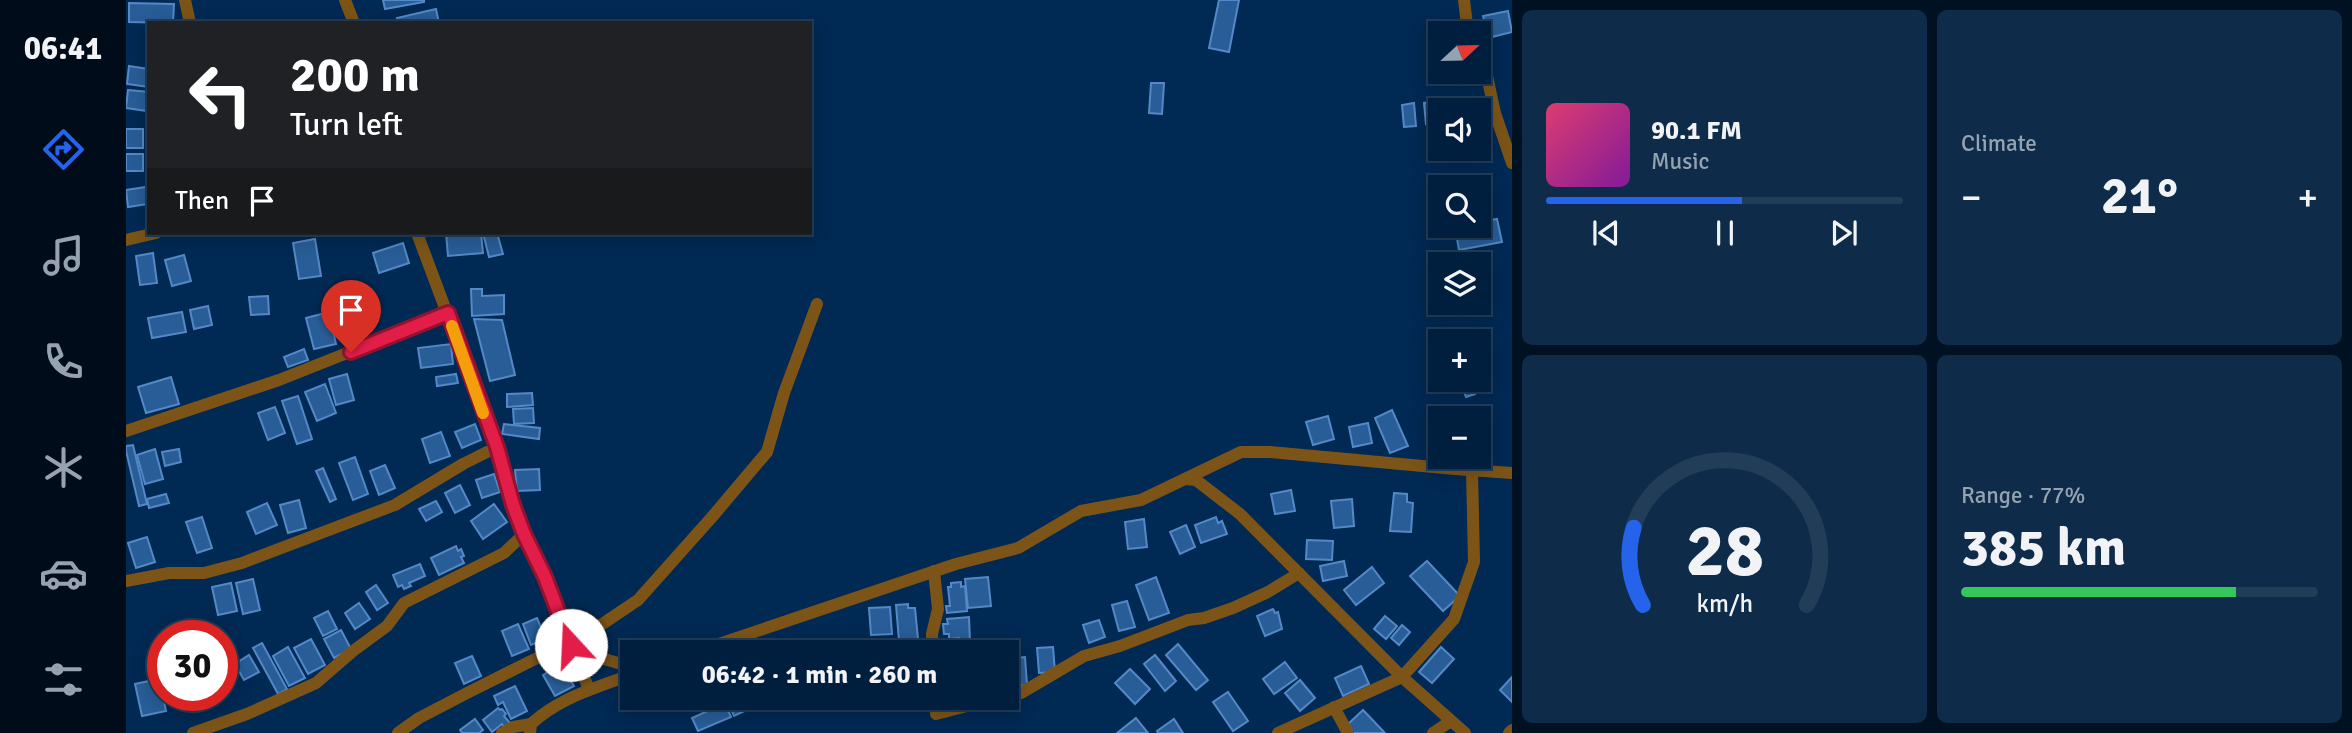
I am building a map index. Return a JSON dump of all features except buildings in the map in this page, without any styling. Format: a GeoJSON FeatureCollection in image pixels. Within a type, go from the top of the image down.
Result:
{"type":"FeatureCollection","features":[{"type":"Feature","properties":{"kind":"street"},"geometry":{"type":"LineString","coordinates":[[185,0],[190,21]]}},
{"type":"Feature","properties":{"kind":"street"},"geometry":{"type":"LineString","coordinates":[[345,0],[353,21]]}},
{"type":"Feature","properties":{"kind":"street"},"geometry":{"type":"LineString","coordinates":[[1464,0],[1467,21]]}},
{"type":"Feature","properties":{"kind":"street"},"geometry":{"type":"LineString","coordinates":[[1489,84],[1495,113],[1512,163]]}},
{"type":"Feature","properties":{"kind":"street"},"geometry":{"type":"LineString","coordinates":[[126,240],[147,235]]}},
{"type":"Feature","properties":{"kind":"street"},"geometry":{"type":"LineString","coordinates":[[417,235],[497,447],[513,505],[589,689]]}},
{"type":"Feature","properties":{"kind":"street"},"geometry":{"type":"LineString","coordinates":[[398,733],[419,718],[535,659],[572,648],[638,600],[767,452],[788,382],[817,304]]}},
{"type":"Feature","properties":{"kind":"street"},"geometry":{"type":"LineString","coordinates":[[126,431],[279,380],[448,313]]}},
{"type":"Feature","properties":{"kind":"street"},"geometry":{"type":"LineString","coordinates":[[126,581],[169,573],[204,573],[242,564],[395,505],[497,447]]}},
{"type":"Feature","properties":{"kind":"street"},"geometry":{"type":"LineString","coordinates":[[730,640],[933,571],[1018,548],[1081,511],[1141,500],[1241,452],[1270,452],[1512,473]]}},
{"type":"Feature","properties":{"kind":"street"},"geometry":{"type":"LineString","coordinates":[[1278,733],[1402,677],[1454,619],[1474,562],[1472,470]]}},
{"type":"Feature","properties":{"kind":"street"},"geometry":{"type":"LineString","coordinates":[[1185,480],[1196,480],[1240,514],[1402,677],[1465,733]]}},
{"type":"Feature","properties":{"kind":"street"},"geometry":{"type":"LineString","coordinates":[[193,733],[247,714],[316,683],[387,626],[404,603],[504,554],[524,534]]}},
{"type":"Feature","properties":{"kind":"street"},"geometry":{"type":"LineString","coordinates":[[932,640],[938,609],[933,571]]}},
{"type":"Feature","properties":{"kind":"street"},"geometry":{"type":"LineString","coordinates":[[1019,693],[1084,656],[1120,646],[1188,620],[1204,618],[1233,608],[1268,592],[1299,573]]}},
{"type":"Feature","properties":{"kind":"street"},"geometry":{"type":"LineString","coordinates":[[572,648],[620,663]]}},
{"type":"Feature","properties":{"kind":"street"},"geometry":{"type":"LineString","coordinates":[[502,733],[513,727],[531,729],[562,701],[620,678]]}},
{"type":"Feature","properties":{"kind":"street"},"geometry":{"type":"LineString","coordinates":[[1334,707],[1348,733]]}},
{"type":"Feature","properties":{"kind":"street"},"geometry":{"type":"LineString","coordinates":[[936,710],[936,714],[952,710]]}},
{"type":"Feature","properties":{"kind":"street"},"geometry":{"type":"LineString","coordinates":[[1433,733],[1451,720]]}},
{"type":"Feature","properties":{"kind":"slow traffic"},"geometry":{"type":"LineString","coordinates":[[452,326],[483,413]]}},
{"type":"Feature","properties":{"kind":"route"},"geometry":{"type":"LineString","coordinates":[[351,352],[448,313],[497,447],[513,505],[571,645]]}}]}
